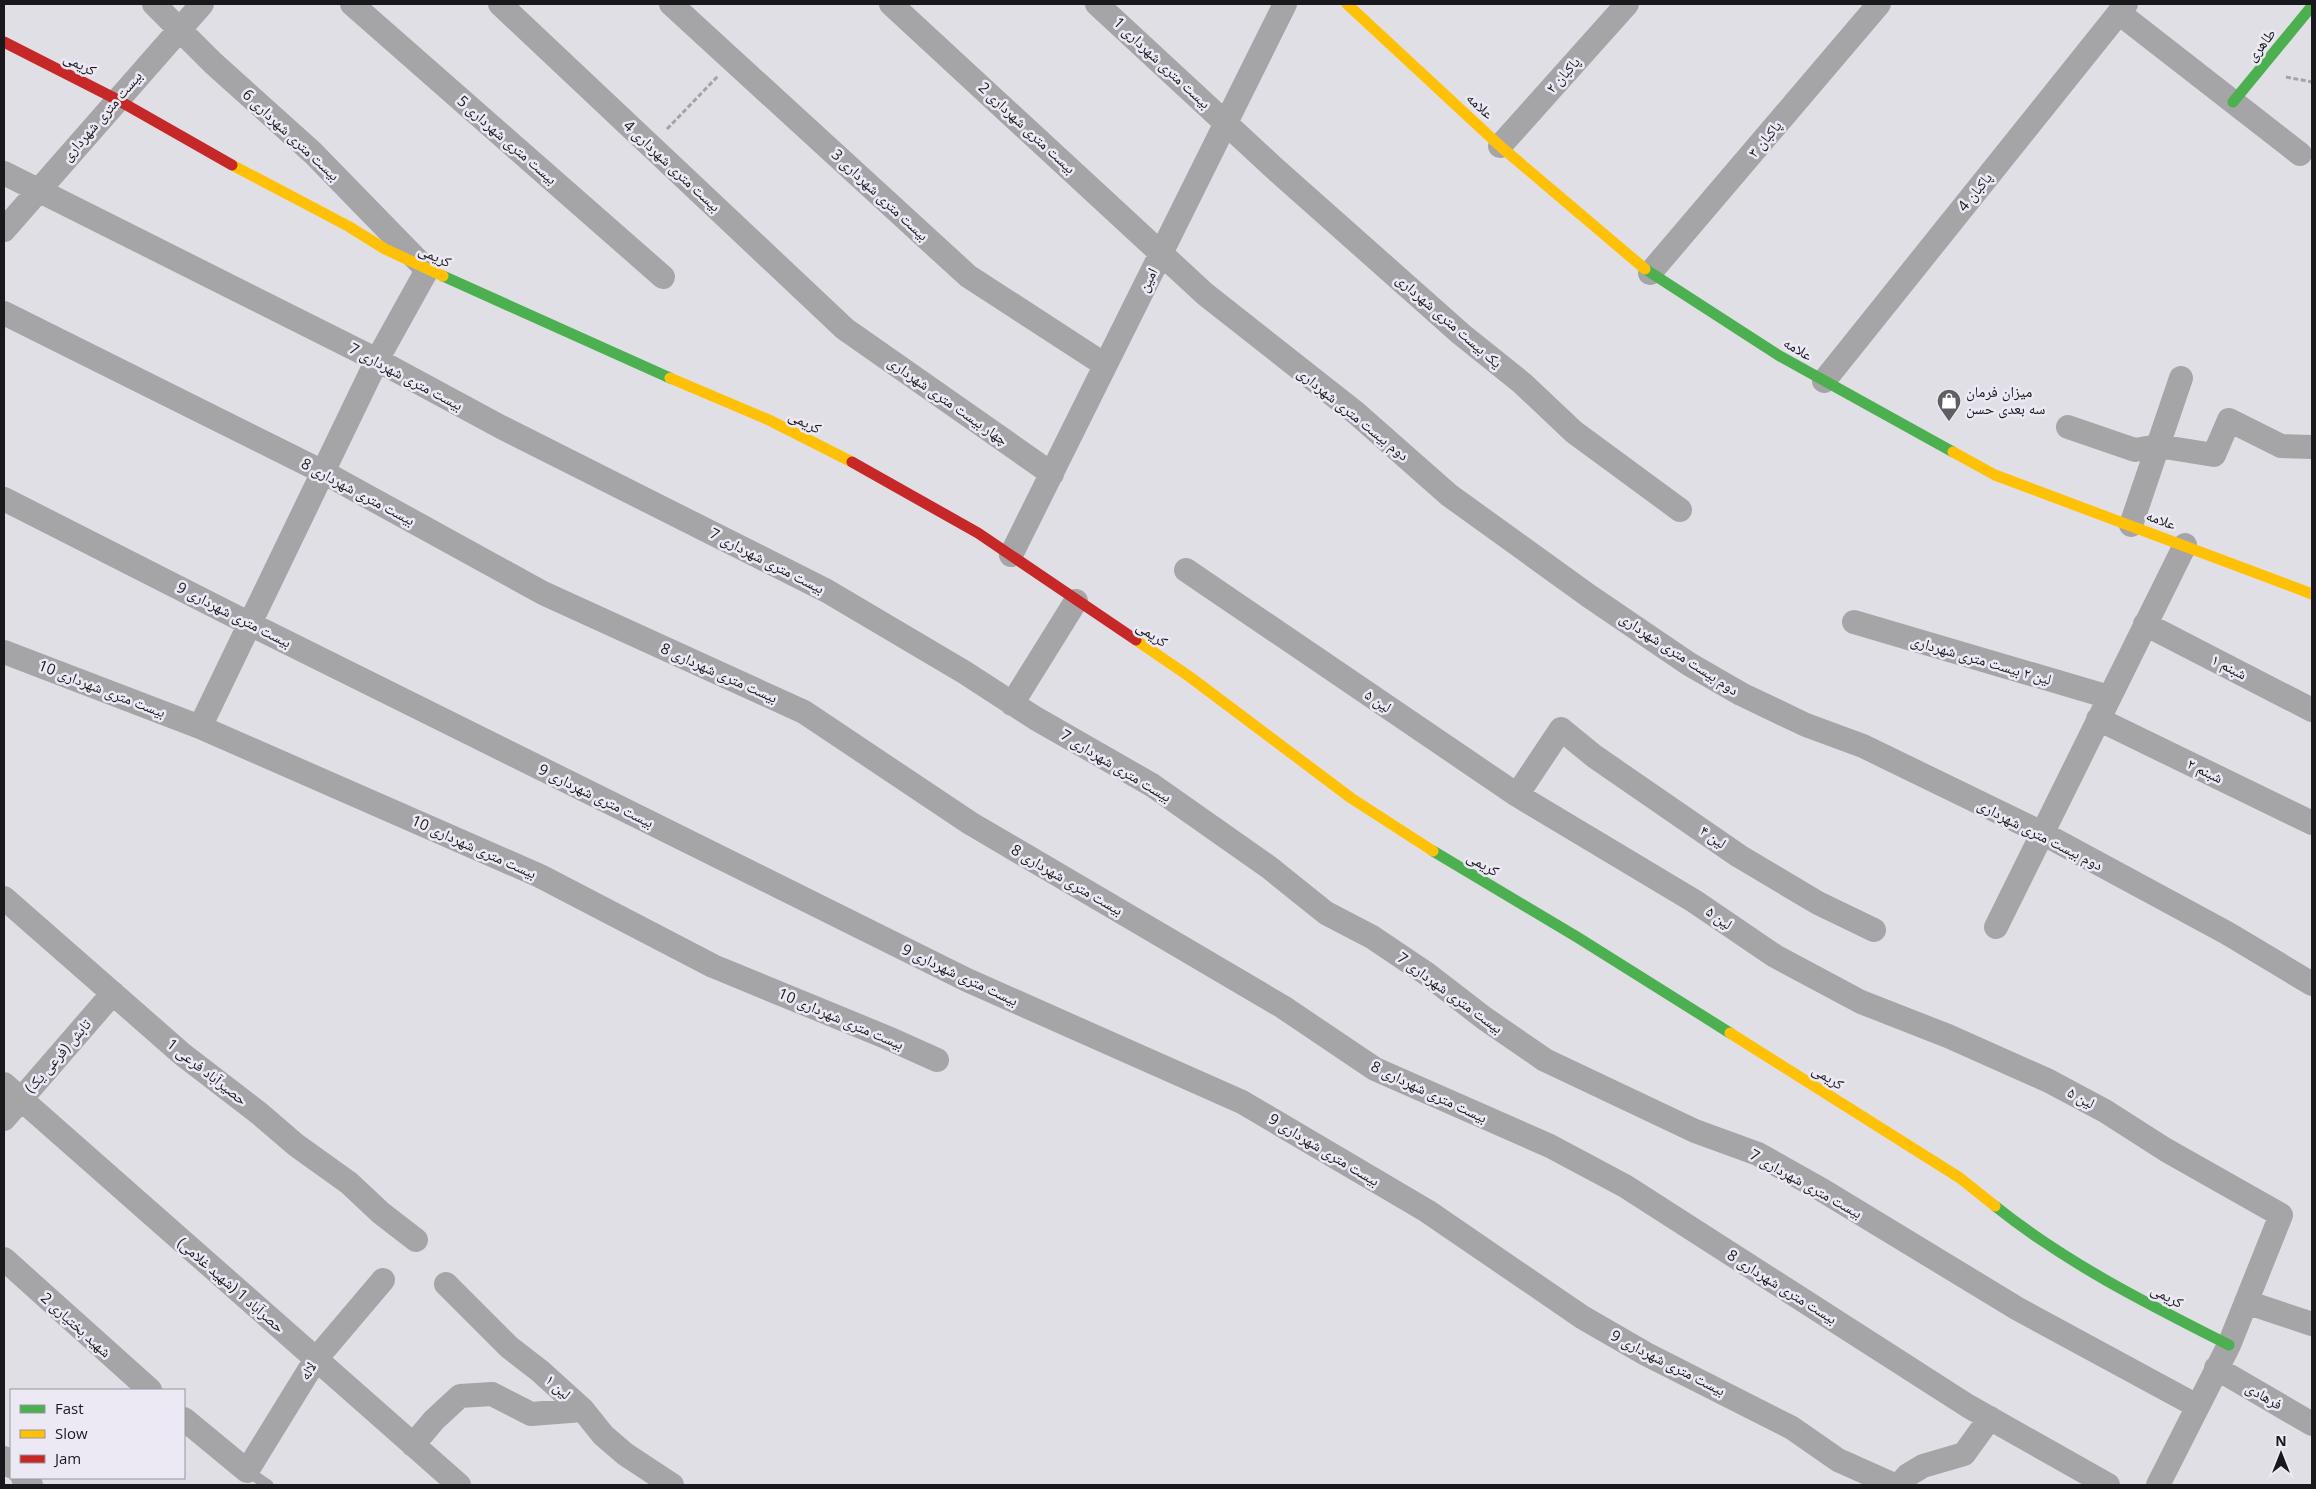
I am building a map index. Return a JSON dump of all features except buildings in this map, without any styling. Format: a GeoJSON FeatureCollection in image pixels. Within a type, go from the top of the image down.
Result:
{"type":"FeatureCollection","features":[{"type":"Feature","properties":{"kind":"street","name":"بیست متری شهرداری 6"},"geometry":{"type":"LineString","coordinates":[[154,4],[213,62],[313,153],[427,270]]}},
{"type":"Feature","properties":{"kind":"street","name":"بیست متری شهرداری"},"geometry":{"type":"LineString","coordinates":[[4,230],[116,99],[202,4]]}},
{"type":"Feature","properties":{"kind":"street","name":"بیست متری شهرداری 5"},"geometry":{"type":"LineString","coordinates":[[352,4],[663,276]]}},
{"type":"Feature","properties":{"kind":"street","name":"بیست متری شهرداری 4"},"geometry":{"type":"LineString","coordinates":[[500,4],[845,329]]}},
{"type":"Feature","properties":{"kind":"street","name":"بیست متری شهرداری 3"},"geometry":{"type":"LineString","coordinates":[[672,4],[968,276],[1106,365]]}},
{"type":"Feature","properties":{"kind":"street","name":"بیست متری شهرداری 2"},"geometry":{"type":"LineString","coordinates":[[891,4],[1162,252]]}},
{"type":"Feature","properties":{"kind":"street","name":"بیست متری شهرداری 1"},"geometry":{"type":"LineString","coordinates":[[1097,4],[1227,123]]}},
{"type":"Feature","properties":{"kind":"street","name":"امین"},"geometry":{"type":"LineString","coordinates":[[1010,556],[1285,4]]}},
{"type":"Feature","properties":{"kind":"street","name":"پاکبان ۲"},"geometry":{"type":"LineString","coordinates":[[1500,146],[1627,4]]}},
{"type":"Feature","properties":{"kind":"street","name":"پاکبان ۳"},"geometry":{"type":"LineString","coordinates":[[1650,273],[1879,4]]}},
{"type":"Feature","properties":{"kind":"street","name":"علامه"},"geometry":{"type":"LineString","coordinates":[[1350,5],[1500,146],[1650,273],[1778,355],[1995,475],[2312,594]]}},
{"type":"Feature","properties":{"kind":"street","name":"طاهری"},"geometry":{"type":"LineString","coordinates":[[2233,102],[2312,6]]}},
{"type":"Feature","properties":{"kind":"street"},"geometry":{"type":"LineString","coordinates":[[2122,8],[2233,102],[2300,154]]}},
{"type":"Feature","properties":{"kind":"street","name":"پاکبان 4"},"geometry":{"type":"LineString","coordinates":[[1824,381],[2122,8]]}},
{"type":"Feature","properties":{"kind":"street","name":"کریمی"},"geometry":{"type":"LineString","coordinates":[[4,42],[116,99],[263,183],[318,209],[385,249],[427,270],[629,361],[769,420],[853,463],[978,533],[1190,677],[1373,812],[1960,1178],[2014,1221],[2064,1254],[2127,1293],[2229,1345]]}},
{"type":"Feature","properties":{"kind":"street","name":"یک بیست متری شهرداری"},"geometry":{"type":"LineString","coordinates":[[1227,123],[1313,203],[1461,334],[1522,383],[1574,432],[1680,510]]}},
{"type":"Feature","properties":{"kind":"street","name":"بیست متری شهرداری 7"},"geometry":{"type":"LineString","coordinates":[[4,174],[377,360],[501,427],[826,591],[964,672],[1012,704],[1152,785],[1270,868],[1326,913],[1372,938],[1427,974],[1484,1018],[1546,1060],[1695,1131],[1758,1154],[1822,1190],[2018,1308],[2198,1406]]}},
{"type":"Feature","properties":{"kind":"street","name":"دوم بیست متری شهرداری"},"geometry":{"type":"LineString","coordinates":[[1162,252],[1213,300],[1356,413],[1449,495],[1589,596],[1689,664],[1741,694],[1806,724],[1863,746],[2042,833],[2227,933],[2312,984]]}},
{"type":"Feature","properties":{"kind":"street"},"geometry":{"type":"LineString","coordinates":[[200,727],[377,360],[427,270]]}},
{"type":"Feature","properties":{"kind":"street","name":"بیست متری شهرداری 8"},"geometry":{"type":"LineString","coordinates":[[4,313],[323,472],[543,593],[804,712],[970,823],[1283,1008],[1375,1069],[1550,1146],[1624,1186],[1990,1418],[2108,1485]]}},
{"type":"Feature","properties":{"kind":"street","name":"چهار بیست متری شهرداری"},"geometry":{"type":"LineString","coordinates":[[845,329],[1052,474]]}},
{"type":"Feature","properties":{"kind":"street"},"geometry":{"type":"LineString","coordinates":[[2132,525],[2181,378]]}},
{"type":"Feature","properties":{"kind":"street"},"geometry":{"type":"LineString","coordinates":[[2068,428],[2135,450],[2158,446],[2214,455],[2229,420],[2281,446],[2312,447]]}},
{"type":"Feature","properties":{"kind":"street","name":"بیست متری شهرداری 9"},"geometry":{"type":"LineString","coordinates":[[4,499],[250,624],[967,980],[1242,1102],[1427,1211],[1582,1317],[1646,1354],[1792,1428],[1838,1460],[1894,1485]]}},
{"type":"Feature","properties":{"kind":"street"},"geometry":{"type":"LineString","coordinates":[[1996,927],[2185,545]]}},
{"type":"Feature","properties":{"kind":"street","name":"لین ۵"},"geometry":{"type":"LineString","coordinates":[[1186,570],[1517,795],[1694,901],[1775,956],[1816,980],[1861,1002],[1948,1036],[2049,1082],[2105,1111],[2183,1159],[2281,1215],[2246,1302]]}},
{"type":"Feature","properties":{"kind":"street"},"geometry":{"type":"LineString","coordinates":[[1012,704],[1076,601]]}},
{"type":"Feature","properties":{"kind":"street","name":"لین ۲ بیست متری شهرداری"},"geometry":{"type":"LineString","coordinates":[[1854,622],[2109,697]]}},
{"type":"Feature","properties":{"kind":"street","name":"شبنم ۱"},"geometry":{"type":"LineString","coordinates":[[2146,624],[2312,710]]}},
{"type":"Feature","properties":{"kind":"street","name":"بیست متری شهرداری 10"},"geometry":{"type":"LineString","coordinates":[[4,652],[200,727],[540,876],[713,966],[879,1034],[937,1060]]}},
{"type":"Feature","properties":{"kind":"street","name":"شبنم ۲"},"geometry":{"type":"LineString","coordinates":[[2098,719],[2312,822]]}},
{"type":"Feature","properties":{"kind":"street","name":"لین ۴"},"geometry":{"type":"LineString","coordinates":[[1517,795],[1561,729],[1594,756],[1739,856],[1818,903],[1874,930]]}},
{"type":"Feature","properties":{"kind":"street","name":"حصیرآباد فرعی 1"},"geometry":{"type":"LineString","coordinates":[[4,898],[182,1054],[260,1114],[296,1145],[349,1183],[381,1213],[416,1240]]}},
{"type":"Feature","properties":{"kind":"street","name":"تابش (فرعی یک)"},"geometry":{"type":"LineString","coordinates":[[4,1119],[12,1092],[112,993]]}},
{"type":"Feature","properties":{"kind":"street","name":"حصرآباد 1 (شهید غلامی)"},"geometry":{"type":"LineString","coordinates":[[12,1092],[459,1485]]}},
{"type":"Feature","properties":{"kind":"street","name":"شهید بختیاری 2"},"geometry":{"type":"LineString","coordinates":[[4,1259],[149,1389]]}},
{"type":"Feature","properties":{"kind":"street","name":"لاله"},"geometry":{"type":"LineString","coordinates":[[247,1471],[316,1359],[383,1280]]}},
{"type":"Feature","properties":{"kind":"street","name":"لین ۱"},"geometry":{"type":"LineString","coordinates":[[446,1284],[509,1347],[540,1371],[583,1410],[603,1436],[625,1454],[672,1485]]}},
{"type":"Feature","properties":{"kind":"street"},"geometry":{"type":"LineString","coordinates":[[2158,1485],[2229,1345],[2246,1302],[2312,1324]]}},
{"type":"Feature","properties":{"kind":"street","name":"فرهادی"},"geometry":{"type":"LineString","coordinates":[[2216,1368],[2312,1424]]}},
{"type":"Feature","properties":{"kind":"street"},"geometry":{"type":"LineString","coordinates":[[413,1445],[434,1420],[460,1396],[492,1394],[531,1414],[583,1410]]}},
{"type":"Feature","properties":{"kind":"street"},"geometry":{"type":"LineString","coordinates":[[1899,1485],[1908,1475],[1924,1466],[1964,1454],[1990,1418]]}},
{"type":"Feature","properties":{"kind":"street"},"geometry":{"type":"LineString","coordinates":[[185,1420],[247,1471]]}},
{"type":"Feature","properties":{"kind":"lane"},"geometry":{"type":"LineString","coordinates":[[247,1471],[268,1485]]}},
{"type":"Feature","properties":{"kind":"path"},"geometry":{"type":"LineString","coordinates":[[651,146],[733,60]]}},
{"type":"Feature","properties":{"kind":"traffic: fast"},"geometry":{"type":"LineString","coordinates":[[2233,102],[2312,6]]}},
{"type":"Feature","properties":{"kind":"traffic: fast"},"geometry":{"type":"LineString","coordinates":[[1645,269],[1778,355],[1953,452]]}},
{"type":"Feature","properties":{"kind":"traffic: fast"},"geometry":{"type":"LineString","coordinates":[[443,276],[670,378]]}},
{"type":"Feature","properties":{"kind":"traffic: fast"},"geometry":{"type":"LineString","coordinates":[[1433,851],[1577,937],[1730,1033]]}},
{"type":"Feature","properties":{"kind":"traffic: fast"},"geometry":{"type":"LineString","coordinates":[[1995,1206],[2050,1246],[2108,1282],[2229,1345]]}},
{"type":"Feature","properties":{"kind":"traffic: slow"},"geometry":{"type":"LineString","coordinates":[[1347,4],[1500,146],[1645,269]]}},
{"type":"Feature","properties":{"kind":"traffic: slow"},"geometry":{"type":"LineString","coordinates":[[232,165],[348,226],[385,249],[443,276]]}},
{"type":"Feature","properties":{"kind":"traffic: slow"},"geometry":{"type":"LineString","coordinates":[[670,378],[769,420],[852,462]]}},
{"type":"Feature","properties":{"kind":"traffic: slow"},"geometry":{"type":"LineString","coordinates":[[1953,452],[1995,475],[2312,594]]}},
{"type":"Feature","properties":{"kind":"traffic: slow"},"geometry":{"type":"LineString","coordinates":[[1136,640],[1190,677],[1351,798],[1433,851]]}},
{"type":"Feature","properties":{"kind":"traffic: slow"},"geometry":{"type":"LineString","coordinates":[[1730,1033],[1960,1178],[1995,1206]]}},
{"type":"Feature","properties":{"kind":"traffic: jam"},"geometry":{"type":"LineString","coordinates":[[4,42],[116,99],[232,165]]}},
{"type":"Feature","properties":{"kind":"traffic: jam"},"geometry":{"type":"LineString","coordinates":[[852,462],[978,533],[1136,640]]}},
{"type":"Feature","properties":{"kind":"place","name":"میزان فرمان سه بعدی حسن"},"geometry":{"type":"Point","coordinates":[1949,422]}}]}
